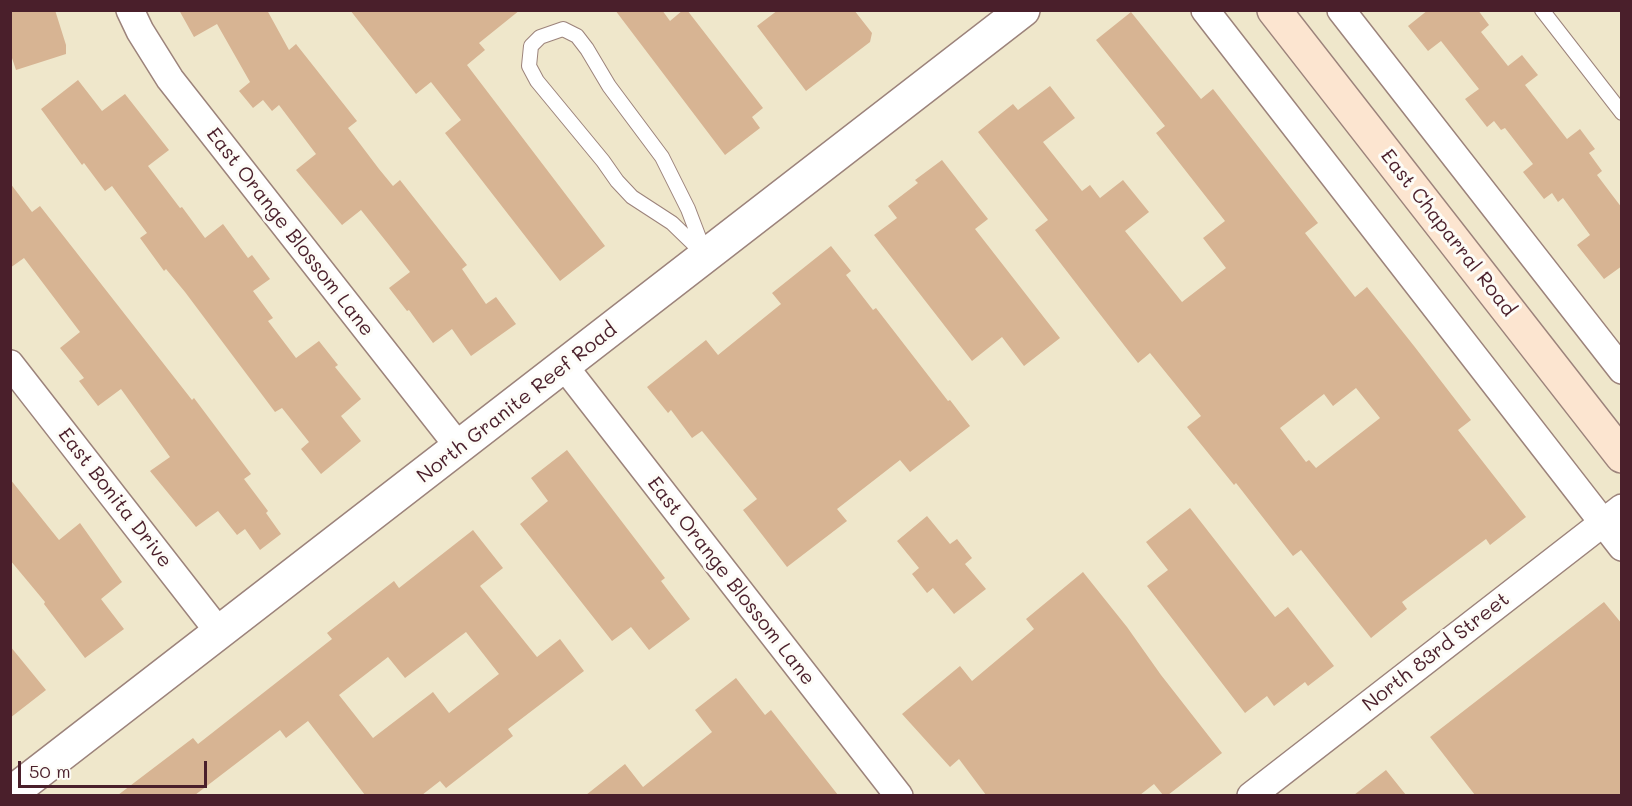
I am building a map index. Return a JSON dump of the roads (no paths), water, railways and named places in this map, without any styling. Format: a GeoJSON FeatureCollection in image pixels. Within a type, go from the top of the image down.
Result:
{"type":"FeatureCollection","features":[{"type":"Feature","properties":{"kind":"main road","name":"East Chaparral Road"},"geometry":{"type":"LineString","coordinates":[[1274,10],[1622,456]]}},
{"type":"Feature","properties":{"kind":"street","name":"East Orange Blossom Lane"},"geometry":{"type":"LineString","coordinates":[[130,10],[140,31],[170,79],[459,447]]}},
{"type":"Feature","properties":{"kind":"street","name":"North Granite Reef Road"},"geometry":{"type":"LineString","coordinates":[[10,794],[1023,10]]}},
{"type":"Feature","properties":{"kind":"street"},"geometry":{"type":"LineString","coordinates":[[1205,10],[1612,515],[1622,547]]}},
{"type":"Feature","properties":{"kind":"street"},"geometry":{"type":"LineString","coordinates":[[1341,10],[1622,370]]}},
{"type":"Feature","properties":{"kind":"street","name":"East Bonita Drive"},"geometry":{"type":"LineString","coordinates":[[10,364],[219,632]]}},
{"type":"Feature","properties":{"kind":"street","name":"East Orange Blossom Lane"},"geometry":{"type":"LineString","coordinates":[[564,366],[899,795]]}},
{"type":"Feature","properties":{"kind":"street","name":"North 83rd Street"},"geometry":{"type":"LineString","coordinates":[[1251,795],[1612,515]]}},
{"type":"Feature","properties":{"kind":"lane"},"geometry":{"type":"LineString","coordinates":[[1542,10],[1622,113]]}},
{"type":"Feature","properties":{"kind":"lane"},"geometry":{"type":"LineString","coordinates":[[562,29],[577,36],[587,49],[609,86],[662,157],[688,209],[706,256],[672,223],[632,197],[537,81],[529,66],[528,55],[531,46],[540,37],[562,29]]}}]}
